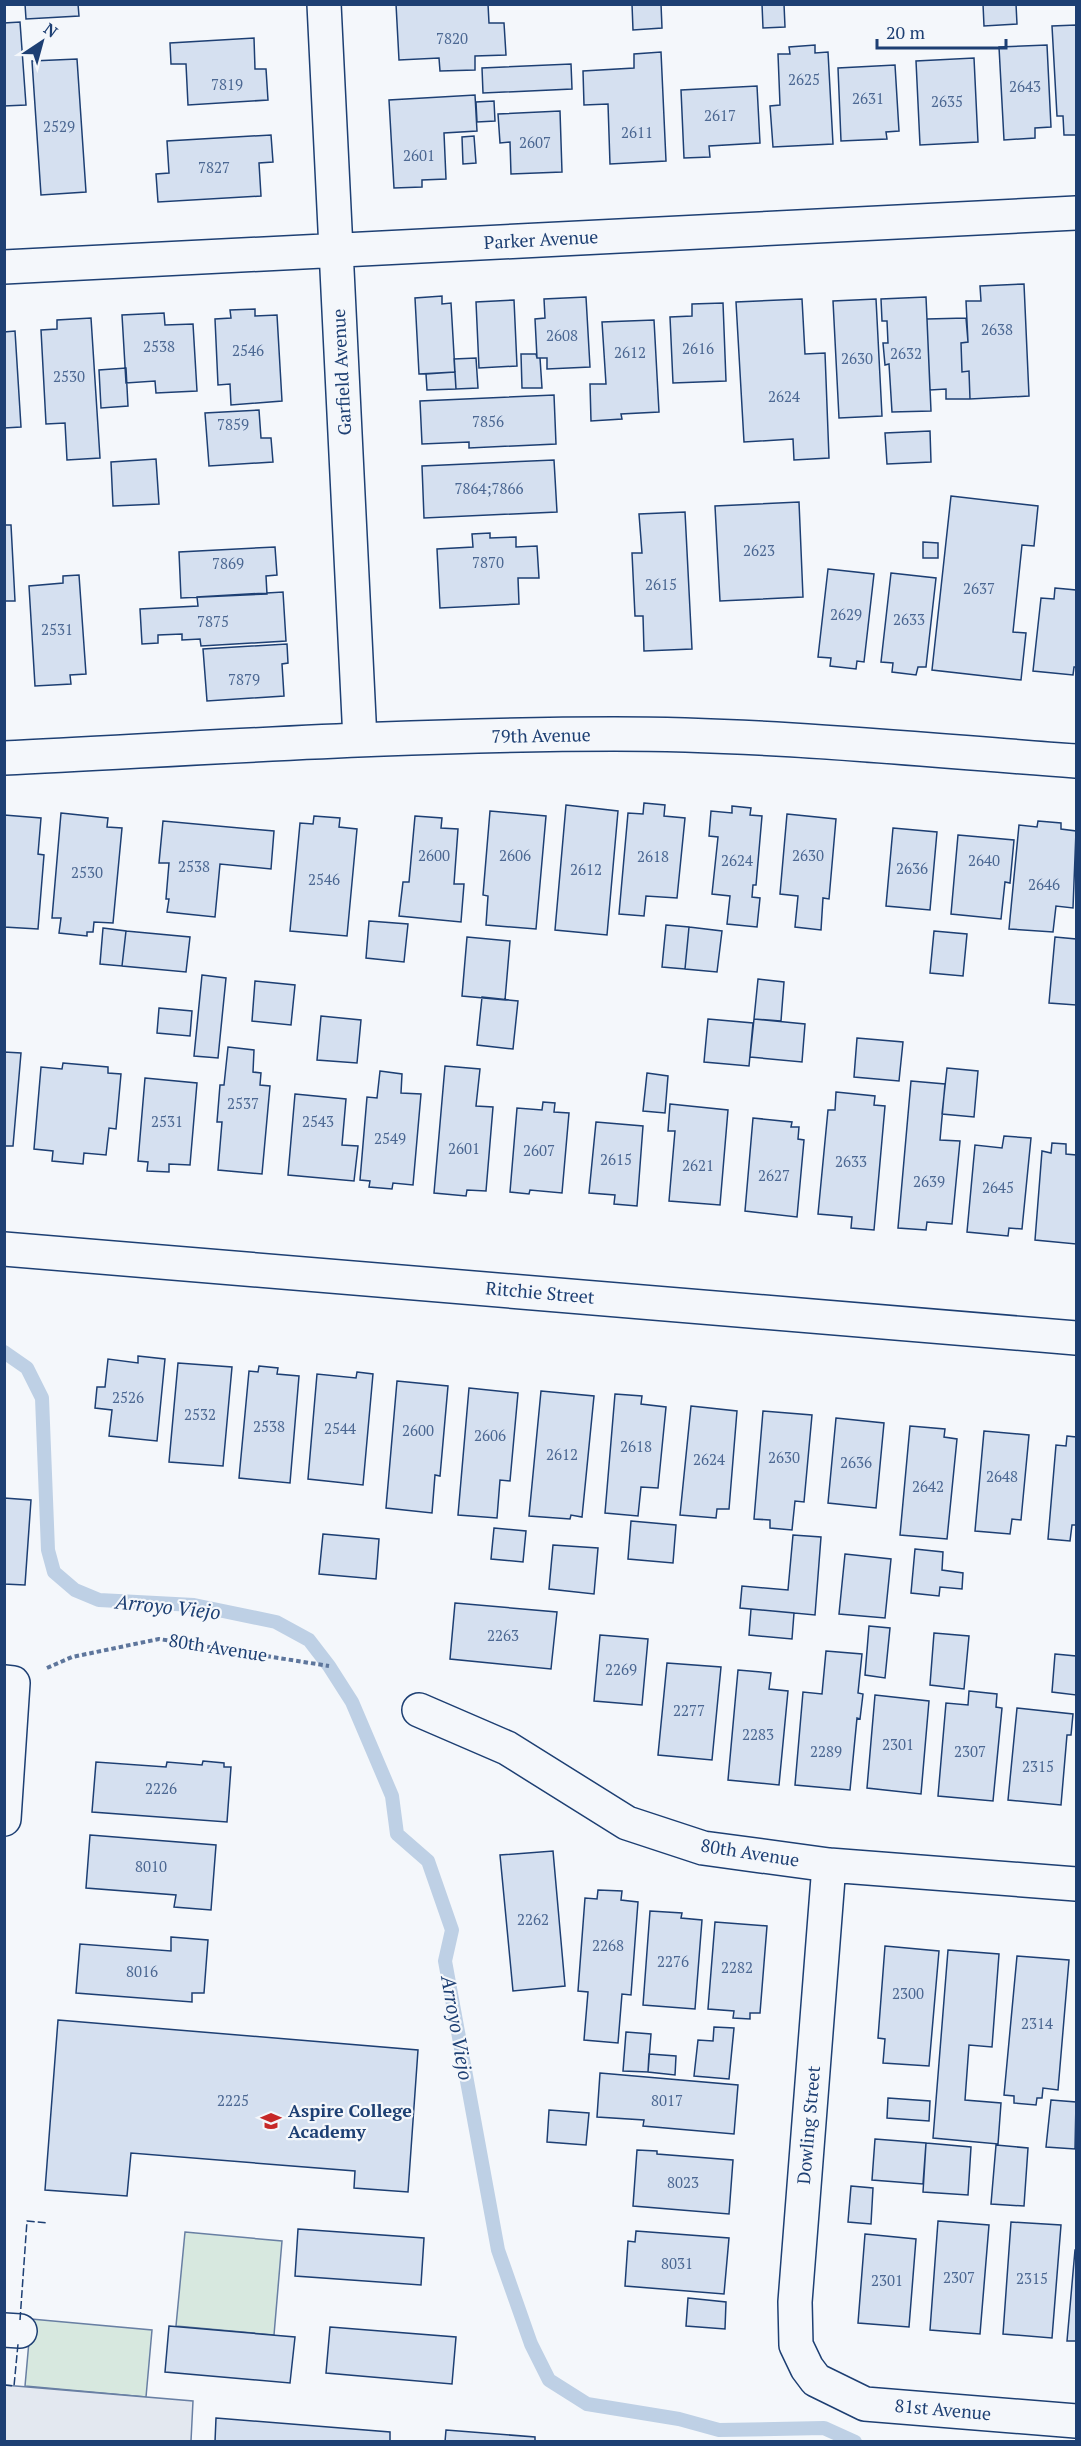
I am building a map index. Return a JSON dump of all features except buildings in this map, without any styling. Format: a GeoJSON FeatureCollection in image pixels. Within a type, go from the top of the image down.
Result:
{"type":"FeatureCollection","features":[{"type":"Feature","properties":{"kind":"street","name":"Garfield Avenue"},"geometry":{"type":"LineString","coordinates":[[324,4],[360,740]]}},
{"type":"Feature","properties":{"kind":"street","name":"Parker Avenue"},"geometry":{"type":"LineString","coordinates":[[4,267],[1077,213]]}},
{"type":"Feature","properties":{"kind":"street","name":"79th Avenue"},"geometry":{"type":"LineString","coordinates":[[4,758],[360,740],[614,734],[719,736],[1077,761]]}},
{"type":"Feature","properties":{"kind":"street","name":"Ritchie Street"},"geometry":{"type":"LineString","coordinates":[[4,1249],[1077,1338]]}},
{"type":"Feature","properties":{"kind":"street"},"geometry":{"type":"LineString","coordinates":[[4,1819],[9,1683]]}},
{"type":"Feature","properties":{"kind":"street","name":"80th Avenue"},"geometry":{"type":"LineString","coordinates":[[419,1710],[507,1748],[627,1823],[703,1848],[829,1865],[1077,1884]]}},
{"type":"Feature","properties":{"kind":"street","name":"Dowling Street"},"geometry":{"type":"LineString","coordinates":[[816,2380],[807,2368],[796,2345],[795,2302],[829,1865]]}},
{"type":"Feature","properties":{"kind":"street","name":"81st Avenue"},"geometry":{"type":"LineString","coordinates":[[816,2380],[866,2403],[1077,2421]]}},
{"type":"Feature","properties":{"kind":"path","name":"80th Avenue"},"geometry":{"type":"LineString","coordinates":[[9,1683],[72,1657],[159,1639],[329,1666]]}},
{"type":"Feature","properties":{"kind":"shaded area"},"geometry":{"type":"Polygon","coordinates":[[[185,2232],[282,2241],[274,2335],[176,2326],[185,2232]]]}},
{"type":"Feature","properties":{"kind":"shaded area"},"geometry":{"type":"Polygon","coordinates":[[[31,2319],[152,2330],[146,2397],[25,2386],[31,2319]]]}},
{"type":"Feature","properties":{"kind":"shaded area"},"geometry":{"type":"Polygon","coordinates":[[[4,2385],[193,2401],[191,2441],[5,2441],[4,2385]]]}},
{"type":"Feature","properties":{"kind":"waterway","name":"Arroyo Viejo"},"geometry":{"type":"LineString","coordinates":[[4,1352],[27,1368],[42,1398],[48,1550],[54,1572],[75,1590],[99,1600],[194,1605],[276,1622],[309,1640],[352,1702],[392,1796],[397,1834],[428,1861],[452,1930],[445,1961],[498,2250],[531,2344],[549,2380],[587,2404],[679,2419],[719,2430],[824,2428],[855,2442]]}},
{"type":"Feature","properties":{"kind":"fence"},"geometry":{"type":"LineString","coordinates":[[20,2320],[27,2221],[48,2223]]}},
{"type":"Feature","properties":{"kind":"fence"},"geometry":{"type":"LineString","coordinates":[[4,2385],[14,2386],[18,2344]]}},
{"type":"Feature","properties":{"kind":"place","name":"Aspire College Academy"},"geometry":{"type":"Point","coordinates":[271,2121]}}]}
